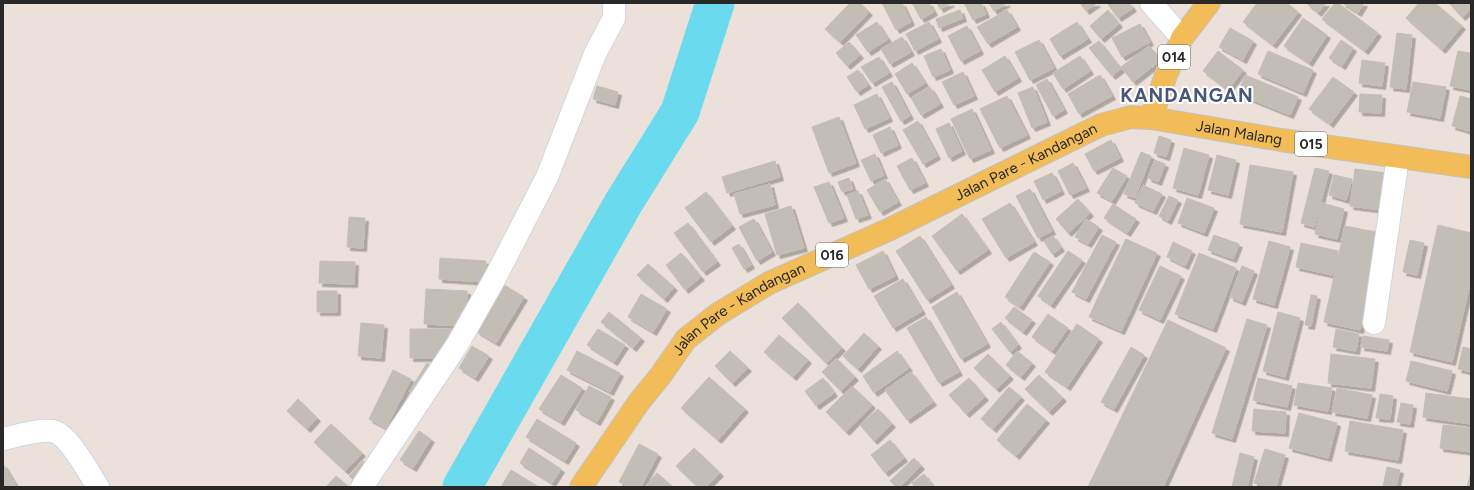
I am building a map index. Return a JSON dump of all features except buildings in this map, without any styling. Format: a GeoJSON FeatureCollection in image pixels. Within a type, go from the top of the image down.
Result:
{"type":"FeatureCollection","features":[{"type":"Feature","properties":{"kind":"main road","name":"014"},"geometry":{"type":"LineString","coordinates":[[1151,118],[1166,75],[1182,38],[1210,3]]}},
{"type":"Feature","properties":{"kind":"main road","name":"Jalan Pare - Kandangan"},"geometry":{"type":"LineString","coordinates":[[582,487],[639,402],[661,375],[686,339],[718,314],[769,284],[895,226],[1101,125],[1131,117],[1151,118]]}},
{"type":"Feature","properties":{"kind":"main road","name":"Jalan Malang"},"geometry":{"type":"LineString","coordinates":[[1151,118],[1471,167]]}},
{"type":"Feature","properties":{"kind":"street"},"geometry":{"type":"LineString","coordinates":[[362,487],[453,351],[499,271],[547,177],[595,54],[614,18],[614,3]]}},
{"type":"Feature","properties":{"kind":"street"},"geometry":{"type":"LineString","coordinates":[[1151,3],[1182,38]]}},
{"type":"Feature","properties":{"kind":"street"},"geometry":{"type":"LineString","coordinates":[[1374,323],[1398,157]]}},
{"type":"Feature","properties":{"kind":"street"},"geometry":{"type":"LineString","coordinates":[[3,439],[46,430],[58,433],[68,443],[98,487]]}},
{"type":"Feature","properties":{"kind":"waterway"},"geometry":{"type":"LineString","coordinates":[[462,487],[624,202],[680,112],[715,3]]}},
{"type":"Feature","properties":{"kind":"district","name":"KANDANGAN"},"geometry":{"type":"Point","coordinates":[1187,95]}}]}
